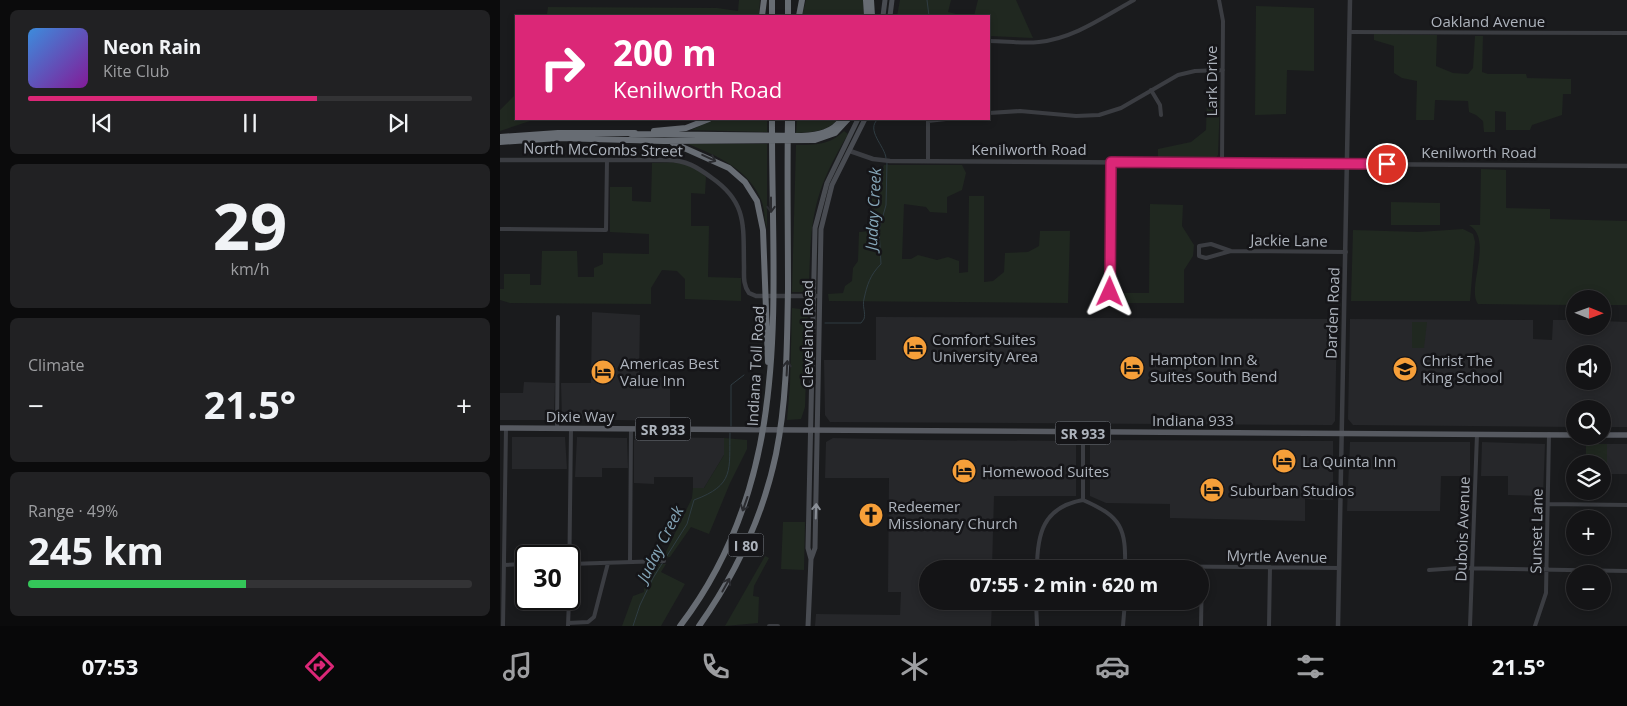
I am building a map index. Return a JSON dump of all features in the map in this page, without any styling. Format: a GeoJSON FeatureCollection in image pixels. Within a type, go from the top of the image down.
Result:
{"type":"FeatureCollection","features":[{"type":"Feature","properties":{"kind":"highway"},"geometry":{"type":"LineString","coordinates":[[762,15],[764,0]]}},
{"type":"Feature","properties":{"kind":"highway"},"geometry":{"type":"LineString","coordinates":[[772,0],[772,15]]}},
{"type":"Feature","properties":{"kind":"highway"},"geometry":{"type":"LineString","coordinates":[[788,0],[788,15]]}},
{"type":"Feature","properties":{"kind":"highway"},"geometry":{"type":"LineString","coordinates":[[799,15],[802,0]]}},
{"type":"Feature","properties":{"kind":"highway"},"geometry":{"type":"LineString","coordinates":[[866,0],[867,15]]}},
{"type":"Feature","properties":{"kind":"highway"},"geometry":{"type":"LineString","coordinates":[[871,0],[872,15]]}},
{"type":"Feature","properties":{"kind":"highway"},"geometry":{"type":"LineString","coordinates":[[631,134],[686,128],[706,120]]}},
{"type":"Feature","properties":{"kind":"highway","name":"Indiana Toll Road"},"geometry":{"type":"LineString","coordinates":[[680,626],[702,594],[727,549],[759,458],[767,408],[770,373],[768,281],[772,120]]}},
{"type":"Feature","properties":{"kind":"highway","name":"Indiana Toll Road"},"geometry":{"type":"LineString","coordinates":[[699,626],[723,590],[747,542],[758,515],[775,456],[783,409],[788,327],[788,145],[791,138],[790,120]]}},
{"type":"Feature","properties":{"kind":"highway"},"geometry":{"type":"LineString","coordinates":[[500,137],[558,133],[802,136],[826,132],[834,128],[841,120]]}},
{"type":"Feature","properties":{"kind":"highway"},"geometry":{"type":"LineString","coordinates":[[500,142],[558,138],[664,141],[815,140],[834,133],[847,120]]}},
{"type":"Feature","properties":{"kind":"highway"},"geometry":{"type":"LineString","coordinates":[[664,141],[686,147],[716,161],[735,172],[749,187],[762,219],[768,281]]}},
{"type":"Feature","properties":{"kind":"main road"},"geometry":{"type":"LineString","coordinates":[[883,15],[885,0]]}},
{"type":"Feature","properties":{"kind":"main road"},"geometry":{"type":"LineString","coordinates":[[890,15],[892,0]]}},
{"type":"Feature","properties":{"kind":"main road","name":"Cleveland Road"},"geometry":{"type":"LineString","coordinates":[[811,559],[808,548],[815,228],[821,197],[858,120]]}},
{"type":"Feature","properties":{"kind":"main road","name":"Cleveland Road"},"geometry":{"type":"LineString","coordinates":[[808,626],[811,559],[815,548],[819,430],[819,296],[823,214],[832,185],[865,120]]}},
{"type":"Feature","properties":{"kind":"main road","name":"Dixie Way"},"geometry":{"type":"LineString","coordinates":[[503,428],[810,430]]}},
{"type":"Feature","properties":{"kind":"main road","name":"Indiana 933"},"geometry":{"type":"LineString","coordinates":[[810,430],[1566,435]]}},
{"type":"Feature","properties":{"kind":"main road"},"geometry":{"type":"LineString","coordinates":[[1611,435],[1627,435]]}},
{"type":"Feature","properties":{"kind":"street"},"geometry":{"type":"LineString","coordinates":[[990,40],[1018,43],[1060,38],[1089,27],[1134,0]]}},
{"type":"Feature","properties":{"kind":"street","name":"Lark Drive"},"geometry":{"type":"LineString","coordinates":[[1219,0],[1223,21],[1222,163]]}},
{"type":"Feature","properties":{"kind":"street","name":"Darden Road"},"geometry":{"type":"LineString","coordinates":[[1338,626],[1350,0]]}},
{"type":"Feature","properties":{"kind":"street","name":"Oakland Avenue"},"geometry":{"type":"LineString","coordinates":[[1350,32],[1627,33]]}},
{"type":"Feature","properties":{"kind":"street"},"geometry":{"type":"LineString","coordinates":[[990,113],[1020,111],[1076,116],[1099,115],[1121,108],[1168,80],[1187,72],[1222,70]]}},
{"type":"Feature","properties":{"kind":"street"},"geometry":{"type":"LineString","coordinates":[[1151,90],[1160,105],[1161,115]]}},
{"type":"Feature","properties":{"kind":"street"},"geometry":{"type":"LineString","coordinates":[[928,120],[928,161]]}},
{"type":"Feature","properties":{"kind":"street","name":"Kenilworth Road"},"geometry":{"type":"LineString","coordinates":[[850,151],[890,161],[1627,166]]}},
{"type":"Feature","properties":{"kind":"street","name":"North McCombs Street"},"geometry":{"type":"LineString","coordinates":[[500,160],[677,160],[688,162],[729,191],[740,210],[744,283],[749,293],[756,296],[819,296]]}},
{"type":"Feature","properties":{"kind":"street"},"geometry":{"type":"LineString","coordinates":[[500,229],[606,230],[607,160]]}},
{"type":"Feature","properties":{"kind":"street"},"geometry":{"type":"LineString","coordinates":[[1110,292],[1111,162]]}},
{"type":"Feature","properties":{"kind":"street","name":"Jackie Lane"},"geometry":{"type":"LineString","coordinates":[[1231,251],[1206,243],[1202,244],[1198,249],[1199,256],[1206,258],[1231,251],[1346,252]]}},
{"type":"Feature","properties":{"kind":"street"},"geometry":{"type":"LineString","coordinates":[[557,429],[558,317]]}},
{"type":"Feature","properties":{"kind":"street"},"geometry":{"type":"LineString","coordinates":[[503,428],[503,626]]}},
{"type":"Feature","properties":{"kind":"street"},"geometry":{"type":"LineString","coordinates":[[569,545],[571,429]]}},
{"type":"Feature","properties":{"kind":"street"},"geometry":{"type":"LineString","coordinates":[[630,561],[631,429]]}},
{"type":"Feature","properties":{"kind":"street"},"geometry":{"type":"LineString","coordinates":[[1083,432],[1083,500]]}},
{"type":"Feature","properties":{"kind":"street","name":"Dubois Avenue"},"geometry":{"type":"LineString","coordinates":[[1470,626],[1477,434]]}},
{"type":"Feature","properties":{"kind":"street","name":"Sunset Lane"},"geometry":{"type":"LineString","coordinates":[[1535,626],[1545,601],[1549,434]]}},
{"type":"Feature","properties":{"kind":"street"},"geometry":{"type":"LineString","coordinates":[[1083,500],[1114,518],[1125,538],[1125,560]]}},
{"type":"Feature","properties":{"kind":"street"},"geometry":{"type":"LineString","coordinates":[[1037,560],[1038,542],[1045,523],[1059,510],[1083,500]]}},
{"type":"Feature","properties":{"kind":"street"},"geometry":{"type":"LineString","coordinates":[[1548,504],[1627,505]]}},
{"type":"Feature","properties":{"kind":"street"},"geometry":{"type":"LineString","coordinates":[[580,564],[664,561]]}},
{"type":"Feature","properties":{"kind":"street"},"geometry":{"type":"LineString","coordinates":[[569,610],[568,624],[588,622],[594,618],[608,563]]}},
{"type":"Feature","properties":{"kind":"street"},"geometry":{"type":"LineString","coordinates":[[504,565],[515,564]]}},
{"type":"Feature","properties":{"kind":"street","name":"Myrtle Avenue"},"geometry":{"type":"LineString","coordinates":[[1209,566],[1339,568]]}},
{"type":"Feature","properties":{"kind":"street"},"geometry":{"type":"LineString","coordinates":[[1269,626],[1270,567]]}},
{"type":"Feature","properties":{"kind":"street"},"geometry":{"type":"LineString","coordinates":[[1429,570],[1472,568],[1627,571]]}},
{"type":"Feature","properties":{"kind":"street"},"geometry":{"type":"LineString","coordinates":[[1036,610],[1037,626]]}},
{"type":"Feature","properties":{"kind":"street"},"geometry":{"type":"LineString","coordinates":[[1123,626],[1124,610]]}},
{"type":"Feature","properties":{"kind":"street"},"geometry":{"type":"LineString","coordinates":[[1201,610],[1201,626]]}},
{"type":"Feature","properties":{"kind":"street"},"geometry":{"type":"LineString","coordinates":[[769,626],[778,626]]}},
{"type":"Feature","properties":{"kind":"shaded area"},"geometry":{"type":"Polygon","coordinates":[[[739,0],[760,0],[759,15],[547,14],[548,7],[717,8],[738,11],[739,0]]]}},
{"type":"Feature","properties":{"kind":"shaded area"},"geometry":{"type":"Polygon","coordinates":[[[806,0],[863,0],[864,15],[802,15],[806,0]]]}},
{"type":"Feature","properties":{"kind":"shaded area"},"geometry":{"type":"Polygon","coordinates":[[[900,0],[951,0],[948,12],[960,15],[897,15],[900,0]]]}},
{"type":"Feature","properties":{"kind":"shaded area"},"geometry":{"type":"Polygon","coordinates":[[[978,0],[1016,0],[1033,38],[990,36],[990,15],[974,15],[978,0]]]}},
{"type":"Feature","properties":{"kind":"shaded area"},"geometry":{"type":"Polygon","coordinates":[[[1256,6],[1314,8],[1314,71],[1287,70],[1286,114],[1255,115],[1256,6]]]}},
{"type":"Feature","properties":{"kind":"shaded area"},"geometry":{"type":"Polygon","coordinates":[[[1374,34],[1437,35],[1436,66],[1453,73],[1468,74],[1473,68],[1475,36],[1483,36],[1482,72],[1488,74],[1526,74],[1527,78],[1571,79],[1571,94],[1563,94],[1562,115],[1532,125],[1530,130],[1506,130],[1506,112],[1495,111],[1495,132],[1484,132],[1483,121],[1469,112],[1468,101],[1435,100],[1434,120],[1416,120],[1417,81],[1402,78],[1394,73],[1394,46],[1374,40],[1374,34]]]}},
{"type":"Feature","properties":{"kind":"shaded area"},"geometry":{"type":"Polygon","coordinates":[[[515,95],[515,120],[533,120],[500,131],[500,110],[515,95]]]}},
{"type":"Feature","properties":{"kind":"shaded area"},"geometry":{"type":"Polygon","coordinates":[[[1207,99],[1220,100],[1218,155],[1215,159],[1158,158],[1158,149],[1191,142],[1206,130],[1207,99]]]}},
{"type":"Feature","properties":{"kind":"shaded area"},"geometry":{"type":"Polygon","coordinates":[[[713,120],[767,120],[767,132],[691,130],[713,120]]]}},
{"type":"Feature","properties":{"kind":"shaded area"},"geometry":{"type":"Polygon","coordinates":[[[797,120],[837,120],[824,129],[814,132],[796,133],[797,120]]]}},
{"type":"Feature","properties":{"kind":"shaded area"},"geometry":{"type":"Polygon","coordinates":[[[844,131],[848,134],[827,174],[816,207],[811,242],[809,286],[804,292],[792,292],[796,145],[828,142],[844,131]]]}},
{"type":"Feature","properties":{"kind":"shaded area"},"geometry":{"type":"Polygon","coordinates":[[[688,144],[767,144],[767,228],[762,202],[750,181],[721,159],[688,144]]]}},
{"type":"Feature","properties":{"kind":"shaded area"},"geometry":{"type":"Polygon","coordinates":[[[681,162],[696,169],[706,177],[705,194],[691,193],[691,226],[709,226],[708,277],[741,278],[741,301],[685,299],[685,279],[677,271],[662,270],[651,288],[651,304],[510,303],[500,300],[500,289],[504,289],[504,274],[530,274],[530,285],[541,285],[542,251],[577,251],[578,277],[594,277],[594,268],[603,264],[603,253],[649,254],[649,234],[610,232],[610,187],[632,187],[632,201],[651,202],[652,163],[681,162]]]}},
{"type":"Feature","properties":{"kind":"shaded area"},"geometry":{"type":"Polygon","coordinates":[[[884,165],[962,165],[966,173],[962,190],[947,197],[947,213],[930,212],[926,207],[904,204],[902,259],[911,259],[918,255],[937,260],[948,257],[959,261],[959,273],[968,272],[969,196],[984,196],[984,282],[993,281],[1004,272],[1005,253],[1028,252],[1039,246],[1040,231],[1070,231],[1068,303],[829,301],[828,294],[843,293],[845,286],[852,281],[853,268],[858,261],[859,232],[872,231],[872,198],[884,165]]]}},
{"type":"Feature","properties":{"kind":"shaded area"},"geometry":{"type":"Polygon","coordinates":[[[1481,169],[1506,170],[1506,208],[1550,209],[1550,219],[1627,221],[1627,305],[1611,305],[1611,290],[1566,290],[1566,305],[1478,304],[1475,297],[1475,287],[1480,252],[1479,241],[1476,232],[1469,225],[1480,225],[1481,169]]]}},
{"type":"Feature","properties":{"kind":"shaded area"},"geometry":{"type":"Polygon","coordinates":[[[1391,202],[1440,203],[1440,225],[1391,225],[1391,202]]]}},
{"type":"Feature","properties":{"kind":"shaded area"},"geometry":{"type":"Polygon","coordinates":[[[1150,204],[1183,205],[1182,226],[1194,245],[1193,256],[1184,270],[1184,303],[1112,303],[1112,293],[1149,293],[1150,204]]]}},
{"type":"Feature","properties":{"kind":"shaded area"},"geometry":{"type":"Polygon","coordinates":[[[1463,229],[1473,234],[1475,242],[1470,301],[1351,301],[1353,230],[1419,232],[1463,229]]]}},
{"type":"Feature","properties":{"kind":"shaded area"},"geometry":{"type":"Polygon","coordinates":[[[792,308],[808,310],[805,407],[801,419],[787,420],[790,385],[792,308]]]}},
{"type":"Feature","properties":{"kind":"shaded area"},"geometry":{"type":"Polygon","coordinates":[[[592,312],[640,315],[639,377],[670,378],[670,421],[562,419],[561,383],[591,383],[592,312]]]}},
{"type":"Feature","properties":{"kind":"shaded area"},"geometry":{"type":"Polygon","coordinates":[[[876,317],[1337,319],[1335,421],[1332,425],[830,422],[825,415],[824,360],[876,360],[876,317]]]}},
{"type":"Feature","properties":{"kind":"shaded area"},"geometry":{"type":"Polygon","coordinates":[[[1350,319],[1533,320],[1533,339],[1552,340],[1553,320],[1566,320],[1566,335],[1611,335],[1611,321],[1627,322],[1627,427],[1611,427],[1611,400],[1566,400],[1566,427],[1353,425],[1348,419],[1350,319]]]}},
{"type":"Feature","properties":{"kind":"shaded area"},"geometry":{"type":"Polygon","coordinates":[[[1412,322],[1427,322],[1424,348],[1412,348],[1412,322]]]}},
{"type":"Feature","properties":{"kind":"shaded area"},"geometry":{"type":"Polygon","coordinates":[[[524,382],[555,383],[554,416],[552,420],[500,420],[500,393],[523,393],[524,382]]]}},
{"type":"Feature","properties":{"kind":"shaded area"},"geometry":{"type":"Polygon","coordinates":[[[512,437],[565,437],[567,469],[512,469],[512,437]]]}},
{"type":"Feature","properties":{"kind":"shaded area"},"geometry":{"type":"Polygon","coordinates":[[[577,437],[627,438],[628,468],[602,468],[602,477],[575,477],[577,437]]]}},
{"type":"Feature","properties":{"kind":"shaded area"},"geometry":{"type":"Polygon","coordinates":[[[637,437],[724,438],[724,455],[704,488],[693,488],[693,477],[654,477],[654,484],[634,483],[634,440],[637,437]]]}},
{"type":"Feature","properties":{"kind":"shaded area"},"geometry":{"type":"Polygon","coordinates":[[[724,438],[747,440],[747,449],[730,483],[709,534],[691,527],[670,557],[663,558],[692,498],[693,488],[704,488],[724,455],[724,438]]]}},
{"type":"Feature","properties":{"kind":"shaded area"},"geometry":{"type":"Polygon","coordinates":[[[833,438],[1076,441],[1076,496],[994,496],[992,560],[919,560],[919,610],[992,610],[991,626],[815,626],[816,614],[900,615],[901,592],[888,592],[889,478],[825,478],[826,442],[833,438]]]}},
{"type":"Feature","properties":{"kind":"shaded area"},"geometry":{"type":"Polygon","coordinates":[[[1090,440],[1333,441],[1333,500],[1305,499],[1305,521],[1170,518],[1170,504],[1106,503],[1090,496],[1090,440]]]}},
{"type":"Feature","properties":{"kind":"shaded area"},"geometry":{"type":"Polygon","coordinates":[[[1350,442],[1470,442],[1470,476],[1441,476],[1440,511],[1347,511],[1350,442]]]}},
{"type":"Feature","properties":{"kind":"shaded area"},"geometry":{"type":"Polygon","coordinates":[[[1482,442],[1545,444],[1543,496],[1508,495],[1508,476],[1481,476],[1482,442]]]}},
{"type":"Feature","properties":{"kind":"shaded area"},"geometry":{"type":"Polygon","coordinates":[[[1627,444],[1627,474],[1611,474],[1611,455],[1607,455],[1607,445],[1627,444]]]}},
{"type":"Feature","properties":{"kind":"shaded area"},"geometry":{"type":"Polygon","coordinates":[[[1586,445],[1607,445],[1607,455],[1586,455],[1586,445]]]}},
{"type":"Feature","properties":{"kind":"shaded area"},"geometry":{"type":"Polygon","coordinates":[[[783,522],[805,522],[804,570],[781,569],[783,522]]]}},
{"type":"Feature","properties":{"kind":"shaded area"},"geometry":{"type":"Polygon","coordinates":[[[765,556],[769,558],[754,586],[753,596],[759,597],[758,623],[725,626],[765,556]]]}},
{"type":"Feature","properties":{"kind":"shaded area"},"geometry":{"type":"Polygon","coordinates":[[[645,564],[666,564],[661,572],[685,584],[661,626],[622,626],[633,596],[644,592],[645,564]]]}},
{"type":"Feature","properties":{"kind":"waterway","name":"Juday Creek"},"geometry":{"type":"LineString","coordinates":[[927,0],[929,15]]}},
{"type":"Feature","properties":{"kind":"waterway","name":"Juday Creek"},"geometry":{"type":"LineString","coordinates":[[877,120],[874,128],[875,133],[886,158]]}},
{"type":"Feature","properties":{"kind":"waterway","name":"Juday Creek"},"geometry":{"type":"LineString","coordinates":[[825,323],[861,323],[864,319],[866,289],[872,276],[881,264],[879,230],[886,205],[887,162]]}},
{"type":"Feature","properties":{"kind":"waterway","name":"Juday Creek"},"geometry":{"type":"LineString","coordinates":[[803,331],[808,328]]}},
{"type":"Feature","properties":{"kind":"waterway","name":"Juday Creek"},"geometry":{"type":"LineString","coordinates":[[731,426],[731,385],[744,375]]}},
{"type":"Feature","properties":{"kind":"waterway","name":"Juday Creek"},"geometry":{"type":"LineString","coordinates":[[633,626],[640,605],[653,578],[687,524],[694,500],[717,488],[727,475],[730,457],[730,433]]}},
{"type":"Feature","properties":{"kind":"place","name":"Comfort Suites University Area"},"geometry":{"type":"Point","coordinates":[915,348]}},
{"type":"Feature","properties":{"kind":"place","name":"Hampton Inn & Suites South Bend"},"geometry":{"type":"Point","coordinates":[1132,368]}},
{"type":"Feature","properties":{"kind":"place","name":"Christ The King School"},"geometry":{"type":"Point","coordinates":[1405,369]}},
{"type":"Feature","properties":{"kind":"place","name":"Americas Best Value Inn"},"geometry":{"type":"Point","coordinates":[603,372]}},
{"type":"Feature","properties":{"kind":"place","name":"La Quinta Inn"},"geometry":{"type":"Point","coordinates":[1284,461]}},
{"type":"Feature","properties":{"kind":"place","name":"Homewood Suites"},"geometry":{"type":"Point","coordinates":[964,471]}},
{"type":"Feature","properties":{"kind":"place","name":"Suburban Studios"},"geometry":{"type":"Point","coordinates":[1212,490]}},
{"type":"Feature","properties":{"kind":"place","name":"Redeemer Missionary Church"},"geometry":{"type":"Point","coordinates":[871,515]}},
{"type":"Feature","properties":{"kind":"route"},"geometry":{"type":"LineString","coordinates":[[1110,292],[1111,162],[1387,164]]}}]}
